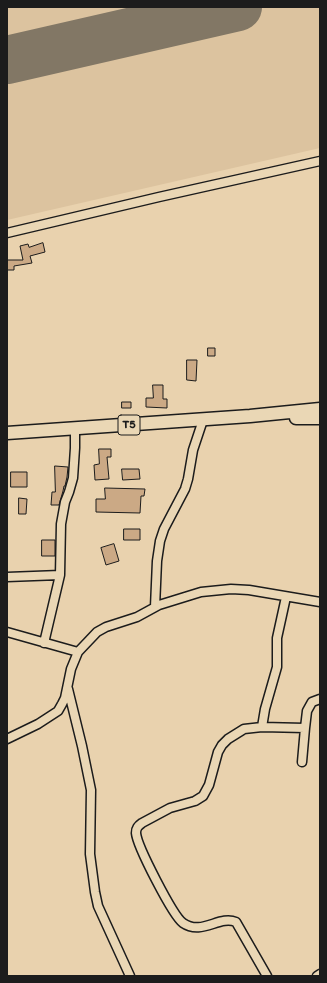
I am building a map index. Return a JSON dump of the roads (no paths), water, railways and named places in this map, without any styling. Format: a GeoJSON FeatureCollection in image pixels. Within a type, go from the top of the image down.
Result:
{"type":"FeatureCollection","features":[{"type":"Feature","properties":{"kind":"highway","name":"T5"},"geometry":{"type":"LineString","coordinates":[[7,433],[203,420],[320,409]]}},
{"type":"Feature","properties":{"kind":"highway","name":"T5"},"geometry":{"type":"LineString","coordinates":[[250,416],[320,418]]}},
{"type":"Feature","properties":{"kind":"street"},"geometry":{"type":"LineString","coordinates":[[7,233],[320,161]]}},
{"type":"Feature","properties":{"kind":"street"},"geometry":{"type":"LineString","coordinates":[[155,607],[157,561],[160,541],[164,529],[185,489],[193,450],[203,420]]}},
{"type":"Feature","properties":{"kind":"street"},"geometry":{"type":"LineString","coordinates":[[44,643],[60,574],[61,524],[65,502],[73,478],[75,428]]}},
{"type":"Feature","properties":{"kind":"street"},"geometry":{"type":"LineString","coordinates":[[7,577],[60,574]]}},
{"type":"Feature","properties":{"kind":"street"},"geometry":{"type":"LineString","coordinates":[[7,739],[38,724],[58,710],[62,704],[70,669],[78,652],[97,632],[106,627],[137,617],[155,607],[201,592],[231,589],[249,590],[320,602]]}},
{"type":"Feature","properties":{"kind":"street"},"geometry":{"type":"LineString","coordinates":[[262,727],[265,709],[278,667],[278,638],[286,597]]}},
{"type":"Feature","properties":{"kind":"street"},"geometry":{"type":"LineString","coordinates":[[7,632],[78,652]]}},
{"type":"Feature","properties":{"kind":"street"},"geometry":{"type":"LineString","coordinates":[[67,686],[91,790],[90,854],[98,906],[130,976]]}},
{"type":"Feature","properties":{"kind":"street"},"geometry":{"type":"LineString","coordinates":[[302,762],[307,710],[312,702],[320,699]]}},
{"type":"Feature","properties":{"kind":"street"},"geometry":{"type":"LineString","coordinates":[[267,976],[236,922],[232,920],[225,920],[209,926],[201,927],[188,925],[177,918],[159,885],[138,840],[136,831],[139,826],[174,806],[194,801],[203,796],[209,785],[218,752],[222,745],[228,739],[244,729],[262,727],[305,728]]}}]}
